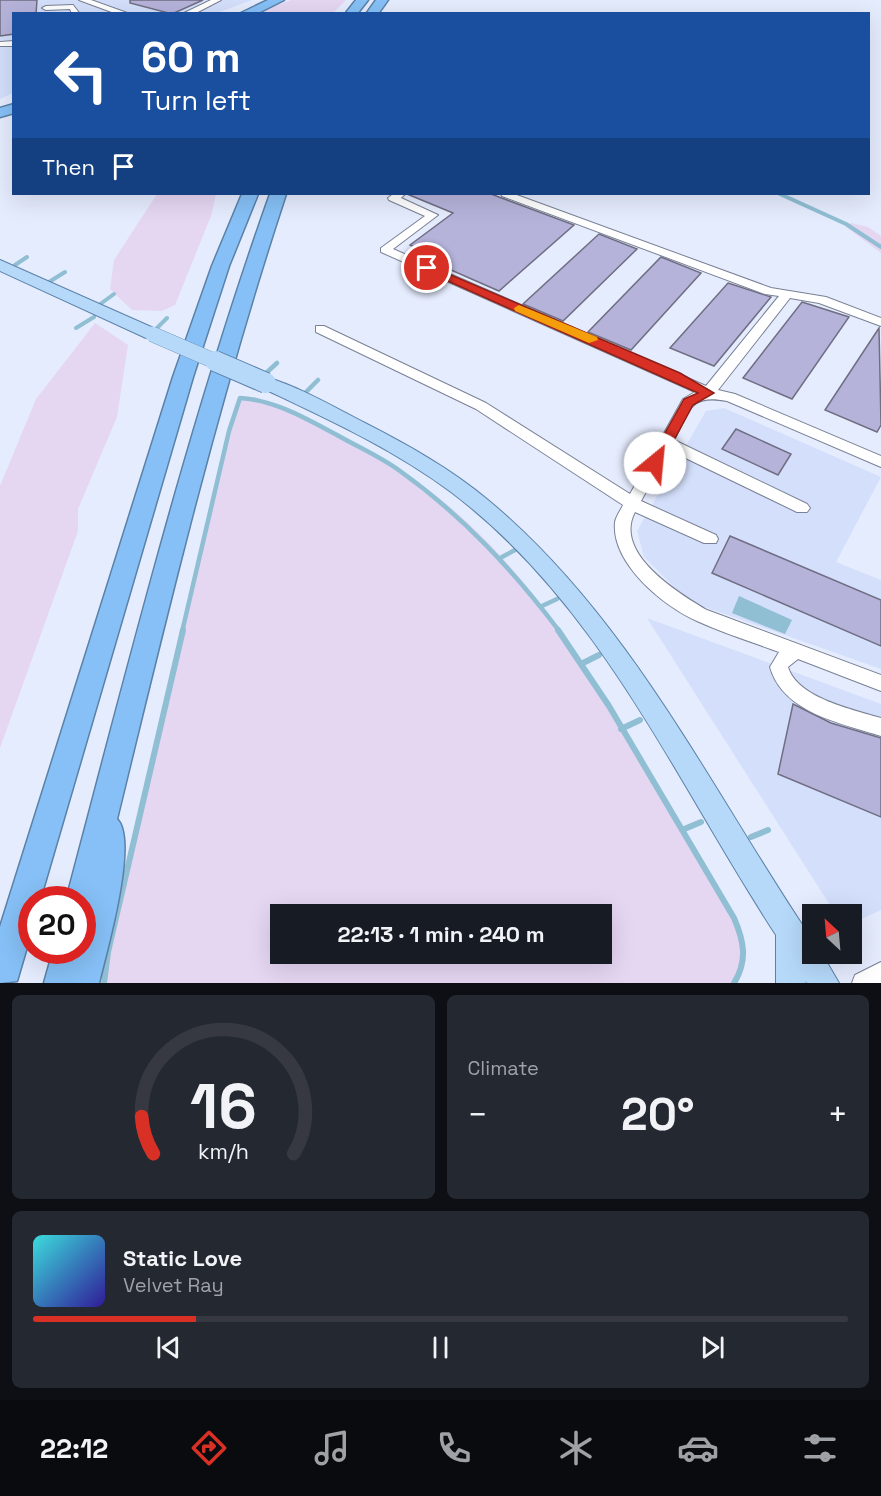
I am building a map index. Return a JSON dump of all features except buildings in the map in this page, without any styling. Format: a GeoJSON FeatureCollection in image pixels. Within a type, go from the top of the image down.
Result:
{"type":"FeatureCollection","features":[{"type":"Feature","properties":{"kind":"highway"},"geometry":{"type":"LineString","coordinates":[[250,12],[278,0]]}},
{"type":"Feature","properties":{"kind":"highway"},"geometry":{"type":"LineString","coordinates":[[353,12],[362,0]]}},
{"type":"Feature","properties":{"kind":"highway"},"geometry":{"type":"LineString","coordinates":[[233,233],[240,195]]}},
{"type":"Feature","properties":{"kind":"highway"},"geometry":{"type":"LineString","coordinates":[[0,981],[100,643],[189,358],[233,233],[250,195]]}},
{"type":"Feature","properties":{"kind":"highway"},"geometry":{"type":"LineString","coordinates":[[86,886],[213,394],[247,279],[278,195]]}},
{"type":"Feature","properties":{"kind":"highway"},"geometry":{"type":"LineString","coordinates":[[82,983],[108,877],[110,790]]}},
{"type":"Feature","properties":{"kind":"highway"},"geometry":{"type":"LineString","coordinates":[[61,983],[66,964]]}},
{"type":"Feature","properties":{"kind":"main road"},"geometry":{"type":"LineString","coordinates":[[0,265],[266,383],[394,444],[482,505],[524,544],[567,590],[603,634],[656,712],[790,934],[824,983]]}},
{"type":"Feature","properties":{"kind":"main road"},"geometry":{"type":"LineString","coordinates":[[790,934],[791,983]]}},
{"type":"Feature","properties":{"kind":"street"},"geometry":{"type":"LineString","coordinates":[[190,12],[217,0]]}},
{"type":"Feature","properties":{"kind":"street"},"geometry":{"type":"LineString","coordinates":[[90,1],[120,12]]}},
{"type":"Feature","properties":{"kind":"street"},"geometry":{"type":"LineString","coordinates":[[46,7],[73,7],[75,12]]}},
{"type":"Feature","properties":{"kind":"street"},"geometry":{"type":"LineString","coordinates":[[398,195],[393,198],[433,214],[385,250],[675,376],[708,393],[730,397],[881,462]]}},
{"type":"Feature","properties":{"kind":"street"},"geometry":{"type":"LineString","coordinates":[[509,195],[770,291],[822,300],[881,322]]}},
{"type":"Feature","properties":{"kind":"street"},"geometry":{"type":"LineString","coordinates":[[788,293],[708,393],[688,402],[623,520],[622,533],[626,548],[656,584],[676,600],[701,615],[881,683]]}},
{"type":"Feature","properties":{"kind":"street"},"geometry":{"type":"LineString","coordinates":[[320,329],[481,406],[633,504],[710,539]]}},
{"type":"Feature","properties":{"kind":"street"},"geometry":{"type":"LineString","coordinates":[[666,442],[802,508]]}},
{"type":"Feature","properties":{"kind":"street"},"geometry":{"type":"LineString","coordinates":[[796,651],[783,659],[779,667],[784,682],[792,691],[806,700],[881,727]]}},
{"type":"Feature","properties":{"kind":"street"},"geometry":{"type":"LineString","coordinates":[[863,983],[881,973]]}},
{"type":"Feature","properties":{"kind":"shaded area"},"geometry":{"type":"Polygon","coordinates":[[[0,0],[252,0],[220,12],[12,12],[12,93],[0,99],[0,0]]]}},
{"type":"Feature","properties":{"kind":"shaded area"},"geometry":{"type":"Polygon","coordinates":[[[291,0],[346,0],[334,12],[260,12],[291,0]]]}},
{"type":"Feature","properties":{"kind":"shaded area"},"geometry":{"type":"Polygon","coordinates":[[[156,195],[216,195],[211,216],[175,305],[162,311],[132,310],[110,289],[114,260],[156,195]]]}},
{"type":"Feature","properties":{"kind":"shaded area"},"geometry":{"type":"Polygon","coordinates":[[[851,223],[868,227],[881,236],[881,253],[846,227],[851,223]]]}},
{"type":"Feature","properties":{"kind":"shaded area"},"geometry":{"type":"Polygon","coordinates":[[[95,323],[128,345],[117,417],[78,509],[78,531],[0,748],[0,486],[36,399],[95,323]]]}},
{"type":"Feature","properties":{"kind":"shaded area"},"geometry":{"type":"Polygon","coordinates":[[[256,397],[346,440],[389,464],[431,492],[479,533],[522,581],[562,634],[599,690],[734,918],[743,943],[744,959],[734,983],[104,983],[108,952],[229,431],[240,398],[256,397]]]}},
{"type":"Feature","properties":{"kind":"shaded area"},"geometry":{"type":"Polygon","coordinates":[[[724,408],[881,477],[836,562],[881,580],[881,669],[702,606],[677,590],[644,557],[637,531],[706,411],[724,408]]]}},
{"type":"Feature","properties":{"kind":"shaded area"},"geometry":{"type":"Polygon","coordinates":[[[739,596],[792,620],[785,634],[732,613],[739,596]]]}},
{"type":"Feature","properties":{"kind":"shaded area"},"geometry":{"type":"Polygon","coordinates":[[[647,618],[881,704],[881,910],[862,919],[862,904],[829,904],[647,618]]]}},
{"type":"Feature","properties":{"kind":"waterway"},"geometry":{"type":"LineString","coordinates":[[782,195],[846,224],[881,247]]}},
{"type":"Feature","properties":{"kind":"waterway"},"geometry":{"type":"LineString","coordinates":[[15,265],[27,257]]}},
{"type":"Feature","properties":{"kind":"waterway"},"geometry":{"type":"LineString","coordinates":[[49,282],[65,272]]}},
{"type":"Feature","properties":{"kind":"waterway"},"geometry":{"type":"LineString","coordinates":[[99,305],[114,294]]}},
{"type":"Feature","properties":{"kind":"waterway"},"geometry":{"type":"LineString","coordinates":[[76,328],[94,317]]}},
{"type":"Feature","properties":{"kind":"waterway"},"geometry":{"type":"LineString","coordinates":[[157,328],[167,318]]}},
{"type":"Feature","properties":{"kind":"waterway"},"geometry":{"type":"LineString","coordinates":[[265,374],[277,363]]}},
{"type":"Feature","properties":{"kind":"waterway"},"geometry":{"type":"LineString","coordinates":[[306,392],[318,380]]}},
{"type":"Feature","properties":{"kind":"waterway"},"geometry":{"type":"LineString","coordinates":[[182,632],[229,431],[240,398],[266,402],[290,411],[369,452],[400,471],[445,506],[486,545],[560,632]]}},
{"type":"Feature","properties":{"kind":"waterway"},"geometry":{"type":"LineString","coordinates":[[502,557],[515,550]]}},
{"type":"Feature","properties":{"kind":"waterway"},"geometry":{"type":"LineString","coordinates":[[542,606],[557,599]]}},
{"type":"Feature","properties":{"kind":"waterway"},"geometry":{"type":"LineString","coordinates":[[104,983],[108,952],[183,630]]}},
{"type":"Feature","properties":{"kind":"waterway"},"geometry":{"type":"LineString","coordinates":[[558,630],[622,728]]}},
{"type":"Feature","properties":{"kind":"waterway"},"geometry":{"type":"LineString","coordinates":[[581,664],[599,655]]}},
{"type":"Feature","properties":{"kind":"waterway"},"geometry":{"type":"LineString","coordinates":[[622,728],[640,720]]}},
{"type":"Feature","properties":{"kind":"waterway"},"geometry":{"type":"LineString","coordinates":[[622,728],[682,830]]}},
{"type":"Feature","properties":{"kind":"waterway"},"geometry":{"type":"LineString","coordinates":[[682,830],[701,822]]}},
{"type":"Feature","properties":{"kind":"waterway"},"geometry":{"type":"LineString","coordinates":[[682,830],[734,918],[740,935],[743,959],[734,983]]}},
{"type":"Feature","properties":{"kind":"waterway"},"geometry":{"type":"LineString","coordinates":[[751,837],[768,830]]}},
{"type":"Feature","properties":{"kind":"slow traffic"},"geometry":{"type":"LineString","coordinates":[[519,308],[593,340]]}},
{"type":"Feature","properties":{"kind":"route"},"geometry":{"type":"LineString","coordinates":[[427,268],[675,376],[708,393],[694,397],[688,402],[655,463]]}}]}
